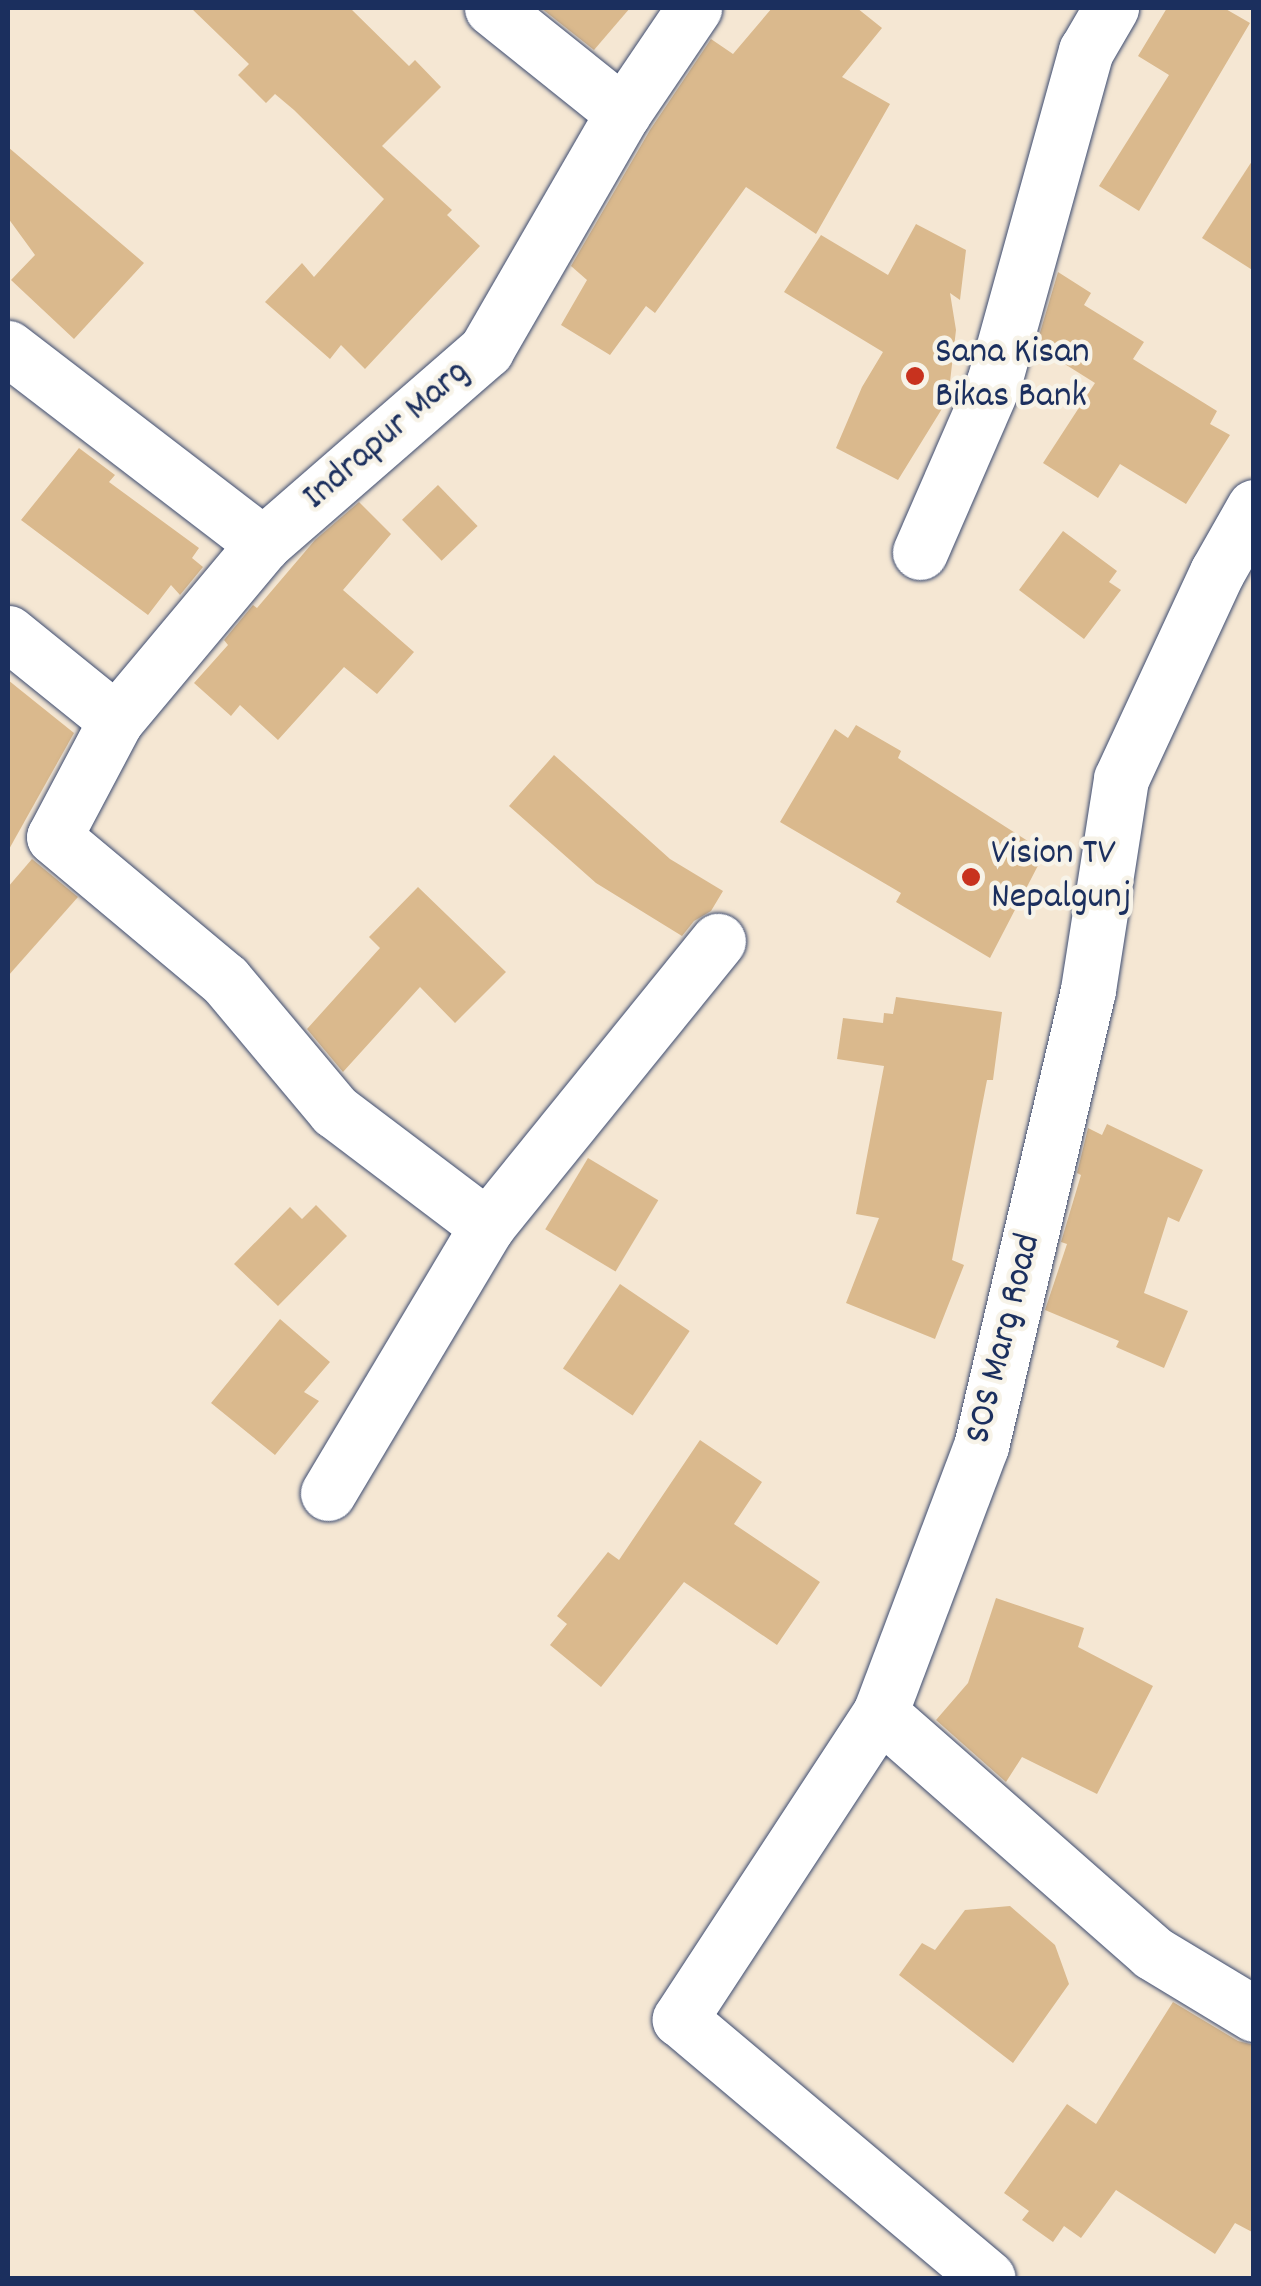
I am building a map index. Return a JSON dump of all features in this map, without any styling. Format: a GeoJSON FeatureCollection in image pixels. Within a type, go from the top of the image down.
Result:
{"type":"FeatureCollection","features":[{"type":"Feature","properties":{"kind":"street"},"geometry":{"type":"LineString","coordinates":[[492,8],[623,113]]}},
{"type":"Feature","properties":{"kind":"street","name":"Indrapur Marg"},"geometry":{"type":"LineString","coordinates":[[487,1226],[335,1111],[224,980],[54,837],[116,720],[263,544],[486,350],[623,113],[694,8]]}},
{"type":"Feature","properties":{"kind":"street"},"geometry":{"type":"LineString","coordinates":[[920,552],[994,382],[1086,51],[1111,8]]}},
{"type":"Feature","properties":{"kind":"street"},"geometry":{"type":"LineString","coordinates":[[8,348],[263,544]]}},
{"type":"Feature","properties":{"kind":"street","name":"SOS Marg Road"},"geometry":{"type":"LineString","coordinates":[[988,2278],[680,2019],[880,1713],[981,1446],[1088,990],[1120,779],[1217,572],[1254,507]]}},
{"type":"Feature","properties":{"kind":"street"},"geometry":{"type":"LineString","coordinates":[[8,633],[116,720]]}},
{"type":"Feature","properties":{"kind":"street"},"geometry":{"type":"LineString","coordinates":[[328,1493],[487,1226],[718,941]]}},
{"type":"Feature","properties":{"kind":"street"},"geometry":{"type":"LineString","coordinates":[[880,1713],[1153,1954],[1254,2014]]}},
{"type":"Feature","properties":{"kind":"building"},"geometry":{"type":"Polygon","coordinates":[[[191,8],[350,8],[409,66],[415,60],[441,87],[382,146],[452,210],[447,215],[480,246],[365,369],[341,345],[330,359],[265,302],[302,263],[314,277],[384,199],[275,94],[266,103],[238,75],[249,64],[191,8]]]}},
{"type":"Feature","properties":{"kind":"building"},"geometry":{"type":"Polygon","coordinates":[[[541,8],[630,8],[594,50],[541,8]]]}},
{"type":"Feature","properties":{"kind":"building"},"geometry":{"type":"Polygon","coordinates":[[[772,8],[857,8],[882,28],[842,77],[890,104],[816,234],[746,187],[655,313],[646,306],[610,355],[561,325],[587,280],[571,266],[650,130],[711,39],[733,54],[772,8]]]}},
{"type":"Feature","properties":{"kind":"building"},"geometry":{"type":"Polygon","coordinates":[[[1167,8],[1224,8],[1250,23],[1139,211],[1099,186],[1169,75],[1138,56],[1167,8]]]}},
{"type":"Feature","properties":{"kind":"building"},"geometry":{"type":"Polygon","coordinates":[[[8,147],[144,263],[74,339],[11,280],[35,255],[8,218],[8,147]]]}},
{"type":"Feature","properties":{"kind":"building"},"geometry":{"type":"Polygon","coordinates":[[[1254,158],[1254,271],[1202,238],[1254,158]]]}},
{"type":"Feature","properties":{"kind":"building"},"geometry":{"type":"Polygon","coordinates":[[[916,224],[966,250],[960,300],[950,293],[956,330],[948,399],[898,480],[836,448],[862,387],[883,352],[784,292],[821,235],[888,275],[916,224]]]}},
{"type":"Feature","properties":{"kind":"building"},"geometry":{"type":"Polygon","coordinates":[[[1058,272],[1091,293],[1084,305],[1144,342],[1133,359],[1217,411],[1210,424],[1230,435],[1186,504],[1120,464],[1098,498],[1043,463],[1095,383],[1036,346],[1058,272]]]}},
{"type":"Feature","properties":{"kind":"building"},"geometry":{"type":"Polygon","coordinates":[[[79,448],[115,475],[109,482],[199,548],[192,558],[203,567],[180,595],[171,585],[148,615],[21,520],[79,448]]]}},
{"type":"Feature","properties":{"kind":"building"},"geometry":{"type":"Polygon","coordinates":[[[438,485],[478,526],[442,561],[402,520],[438,485]]]}},
{"type":"Feature","properties":{"kind":"building"},"geometry":{"type":"Polygon","coordinates":[[[359,502],[391,534],[343,590],[414,652],[377,694],[344,667],[278,740],[240,705],[231,716],[194,683],[228,645],[224,640],[253,605],[257,608],[315,540],[359,502]]]}},
{"type":"Feature","properties":{"kind":"building"},"geometry":{"type":"Polygon","coordinates":[[[1063,531],[1117,571],[1109,582],[1121,590],[1084,639],[1019,590],[1063,531]]]}},
{"type":"Feature","properties":{"kind":"building"},"geometry":{"type":"Polygon","coordinates":[[[8,680],[74,733],[8,851],[8,680]]]}},
{"type":"Feature","properties":{"kind":"building"},"geometry":{"type":"Polygon","coordinates":[[[856,725],[901,751],[898,758],[1045,852],[990,958],[896,902],[901,893],[780,822],[835,729],[848,738],[856,725]]]}},
{"type":"Feature","properties":{"kind":"building"},"geometry":{"type":"Polygon","coordinates":[[[554,755],[670,859],[723,891],[711,911],[694,921],[682,936],[596,883],[509,806],[554,755]]]}},
{"type":"Feature","properties":{"kind":"building"},"geometry":{"type":"Polygon","coordinates":[[[32,859],[78,897],[8,976],[8,887],[32,859]]]}},
{"type":"Feature","properties":{"kind":"building"},"geometry":{"type":"Polygon","coordinates":[[[418,887],[506,972],[455,1023],[420,987],[343,1072],[307,1029],[380,948],[369,937],[418,887]]]}},
{"type":"Feature","properties":{"kind":"building"},"geometry":{"type":"Polygon","coordinates":[[[896,997],[1002,1012],[993,1080],[987,1080],[952,1260],[964,1265],[935,1339],[846,1303],[879,1218],[856,1214],[884,1066],[837,1059],[843,1018],[883,1023],[884,1013],[893,1014],[896,997]]]}},
{"type":"Feature","properties":{"kind":"building"},"geometry":{"type":"Polygon","coordinates":[[[1107,1124],[1203,1170],[1179,1222],[1168,1217],[1144,1293],[1188,1311],[1164,1368],[1116,1347],[1119,1341],[1045,1310],[1067,1244],[1061,1242],[1081,1175],[1077,1173],[1088,1128],[1102,1135],[1107,1124]]]}},
{"type":"Feature","properties":{"kind":"building"},"geometry":{"type":"Polygon","coordinates":[[[588,1158],[658,1200],[616,1271],[545,1229],[588,1158]]]}},
{"type":"Feature","properties":{"kind":"building"},"geometry":{"type":"Polygon","coordinates":[[[316,1205],[347,1236],[278,1306],[234,1264],[290,1207],[302,1219],[316,1205]]]}},
{"type":"Feature","properties":{"kind":"building"},"geometry":{"type":"Polygon","coordinates":[[[620,1284],[690,1331],[633,1416],[563,1369],[620,1284]]]}},
{"type":"Feature","properties":{"kind":"building"},"geometry":{"type":"Polygon","coordinates":[[[280,1319],[330,1362],[304,1392],[319,1401],[275,1455],[211,1403],[280,1319]]]}},
{"type":"Feature","properties":{"kind":"building"},"geometry":{"type":"Polygon","coordinates":[[[700,1440],[762,1482],[734,1524],[820,1582],[777,1645],[684,1582],[601,1687],[550,1645],[567,1624],[557,1616],[608,1552],[619,1560],[700,1440]]]}},
{"type":"Feature","properties":{"kind":"building"},"geometry":{"type":"Polygon","coordinates":[[[996,1598],[1084,1628],[1078,1647],[1153,1686],[1097,1794],[1022,1757],[1006,1782],[936,1720],[968,1683],[996,1598]]]}},
{"type":"Feature","properties":{"kind":"building"},"geometry":{"type":"Polygon","coordinates":[[[1010,1906],[1055,1945],[1069,1984],[1013,2063],[899,1975],[922,1943],[935,1950],[965,1910],[1010,1906]]]}},
{"type":"Feature","properties":{"kind":"building"},"geometry":{"type":"Polygon","coordinates":[[[1173,2002],[1238,2041],[1254,2045],[1254,2233],[1235,2223],[1215,2254],[1116,2190],[1081,2238],[1064,2226],[1053,2242],[1022,2220],[1029,2211],[1004,2193],[1067,2104],[1096,2124],[1173,2002]]]}},
{"type":"Feature","properties":{"kind":"place","name":"Sana Kisan Bikas Bank"},"geometry":{"type":"Point","coordinates":[915,376]}},
{"type":"Feature","properties":{"kind":"place","name":"Vision TV Nepalgunj"},"geometry":{"type":"Point","coordinates":[971,877]}}]}
